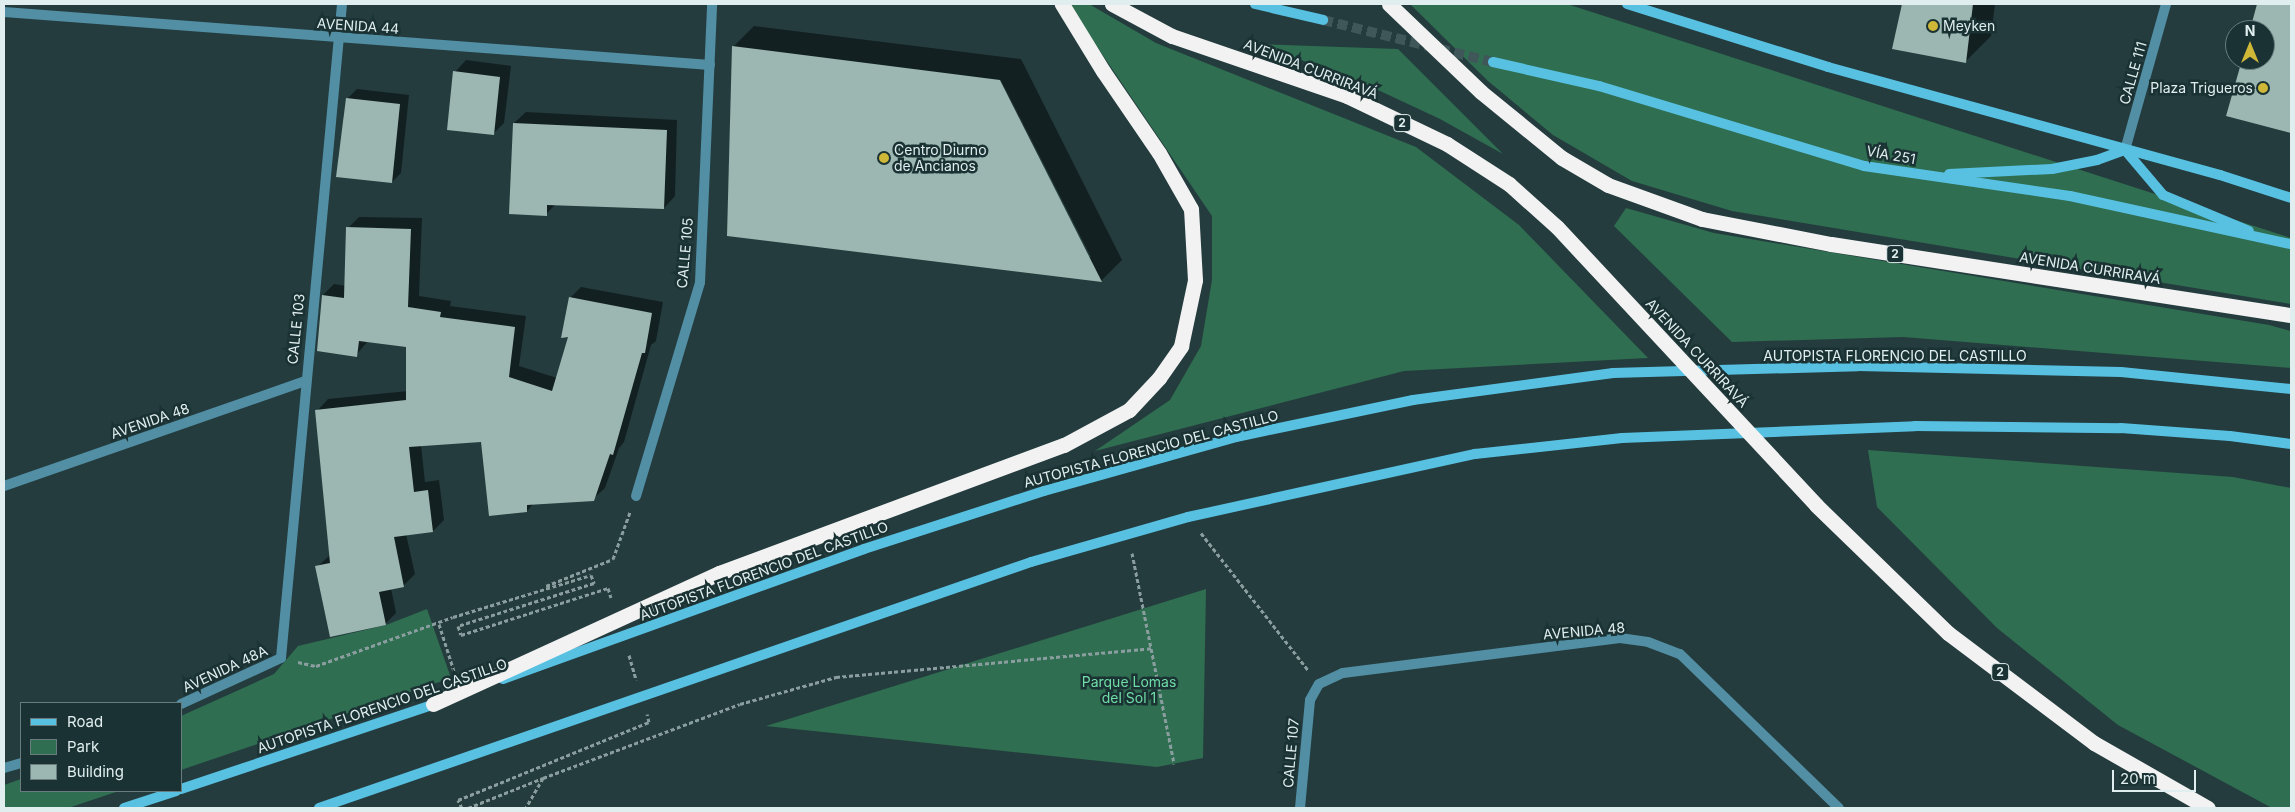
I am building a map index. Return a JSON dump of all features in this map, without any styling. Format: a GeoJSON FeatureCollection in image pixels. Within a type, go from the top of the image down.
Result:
{"type":"FeatureCollection","features":[{"type":"Feature","properties":{"kind":"highway"},"geometry":{"type":"LineString","coordinates":[[433,704],[719,573],[1064,445],[1129,410],[1158,378],[1181,346],[1195,280],[1191,209],[1159,153],[1103,72],[1062,4]]}},
{"type":"Feature","properties":{"kind":"highway","name":"AVENIDA CURRIRAVÁ"},"geometry":{"type":"LineString","coordinates":[[1112,4],[1172,36],[1347,96],[1447,144],[1510,184],[1557,227],[1816,505],[1948,633],[2094,743],[2208,808]]}},
{"type":"Feature","properties":{"kind":"highway","name":"AVENIDA CURRIRAVÁ"},"geometry":{"type":"LineString","coordinates":[[1389,4],[1521,128],[1562,158],[1608,185],[1702,219],[1831,244],[2291,315]]}},
{"type":"Feature","properties":{"kind":"main road"},"geometry":{"type":"LineString","coordinates":[[1255,4],[1323,20]]}},
{"type":"Feature","properties":{"kind":"main road"},"geometry":{"type":"LineString","coordinates":[[1627,4],[1828,67],[2291,198]]}},
{"type":"Feature","properties":{"kind":"main road","name":"VÍA 251"},"geometry":{"type":"LineString","coordinates":[[1492,62],[1599,86],[1864,166],[2070,196],[2274,242],[2291,244]]}},
{"type":"Feature","properties":{"kind":"main road"},"geometry":{"type":"LineString","coordinates":[[1924,175],[2052,169],[2097,160],[2126,150]]}},
{"type":"Feature","properties":{"kind":"main road"},"geometry":{"type":"LineString","coordinates":[[2126,150],[2163,195],[2274,242]]}},
{"type":"Feature","properties":{"kind":"main road","name":"AUTOPISTA FLORENCIO DEL CASTILLO"},"geometry":{"type":"LineString","coordinates":[[182,789],[433,704],[864,549],[1044,491],[1236,437],[1413,400],[1613,373],[1858,366],[2121,372],[2291,389]]}},
{"type":"Feature","properties":{"kind":"main road"},"geometry":{"type":"LineString","coordinates":[[319,808],[1032,562],[1188,517],[1475,454],[1622,438],[1964,427],[2121,428],[2230,436],[2291,444]]}},
{"type":"Feature","properties":{"kind":"main road"},"geometry":{"type":"LineString","coordinates":[[124,808],[173,792]]}},
{"type":"Feature","properties":{"kind":"street","name":"CALLE 103"},"geometry":{"type":"LineString","coordinates":[[281,658],[305,381],[342,4]]}},
{"type":"Feature","properties":{"kind":"street","name":"CALLE 105"},"geometry":{"type":"LineString","coordinates":[[636,496],[700,282],[712,4]]}},
{"type":"Feature","properties":{"kind":"street","name":"CALLE 111"},"geometry":{"type":"LineString","coordinates":[[2126,150],[2166,4]]}},
{"type":"Feature","properties":{"kind":"street","name":"AVENIDA 44"},"geometry":{"type":"LineString","coordinates":[[4,12],[710,65]]}},
{"type":"Feature","properties":{"kind":"street","name":"AVENIDA 48"},"geometry":{"type":"LineString","coordinates":[[4,486],[305,381]]}},
{"type":"Feature","properties":{"kind":"street","name":"AVENIDA 48"},"geometry":{"type":"LineString","coordinates":[[1319,684],[1343,673],[1620,638],[1648,642],[1680,654],[1839,808]]}},
{"type":"Feature","properties":{"kind":"street","name":"AVENIDA 48A"},"geometry":{"type":"LineString","coordinates":[[182,704],[281,658]]}},
{"type":"Feature","properties":{"kind":"street","name":"CALLE 107"},"geometry":{"type":"LineString","coordinates":[[1300,808],[1310,700],[1319,684]]}},
{"type":"Feature","properties":{"kind":"street"},"geometry":{"type":"LineString","coordinates":[[4,768],[20,763]]}},
{"type":"Feature","properties":{"kind":"path"},"geometry":{"type":"LineString","coordinates":[[532,592],[613,559],[636,496]]}},
{"type":"Feature","properties":{"kind":"path"},"geometry":{"type":"LineString","coordinates":[[1188,517],[1319,684]]}},
{"type":"Feature","properties":{"kind":"path"},"geometry":{"type":"LineString","coordinates":[[1128,534],[1174,764]]}},
{"type":"Feature","properties":{"kind":"path"},"geometry":{"type":"LineString","coordinates":[[281,658],[316,666],[532,592],[591,575],[594,583],[458,626],[461,635],[607,588]]}},
{"type":"Feature","properties":{"kind":"path"},"geometry":{"type":"LineString","coordinates":[[439,624],[461,691]]}},
{"type":"Feature","properties":{"kind":"path"},"geometry":{"type":"LineString","coordinates":[[468,808],[740,704],[836,677],[1152,648]]}},
{"type":"Feature","properties":{"kind":"path"},"geometry":{"type":"LineString","coordinates":[[462,808],[458,800],[647,723]]}},
{"type":"Feature","properties":{"kind":"path"},"geometry":{"type":"LineString","coordinates":[[526,808],[543,778]]}},
{"type":"Feature","properties":{"kind":"green space"},"geometry":{"type":"Polygon","coordinates":[[[1068,4],[1089,4],[1156,43],[1416,147],[1519,225],[1648,358],[1404,371],[1095,451],[1170,400],[1201,346],[1212,280],[1212,216],[1068,4]]]}},
{"type":"Feature","properties":{"kind":"green space"},"geometry":{"type":"Polygon","coordinates":[[[1410,4],[1567,4],[2291,238],[2291,304],[1732,211],[1632,181],[1553,135],[1488,81],[1410,4]]]}},
{"type":"Feature","properties":{"kind":"green space"},"geometry":{"type":"Polygon","coordinates":[[[1259,44],[1398,49],[1503,154],[1440,119],[1363,83],[1259,44]]]}},
{"type":"Feature","properties":{"kind":"green space"},"geometry":{"type":"Polygon","coordinates":[[[1626,208],[1714,233],[2269,325],[2291,331],[2291,368],[1903,337],[1732,342],[1614,226],[1626,208]]]}},
{"type":"Feature","properties":{"kind":"green space"},"geometry":{"type":"Polygon","coordinates":[[[1868,450],[2233,477],[2291,488],[2291,808],[2272,808],[2118,725],[1997,628],[1877,507],[1868,450]]]}},
{"type":"Feature","properties":{"kind":"green space","name":"Parque Lomas del Sol 1"},"geometry":{"type":"Polygon","coordinates":[[[1206,589],[1203,758],[1157,767],[766,726],[1206,589]]]}},
{"type":"Feature","properties":{"kind":"green space"},"geometry":{"type":"Polygon","coordinates":[[[427,609],[451,678],[182,770],[182,716],[274,674],[298,646],[386,625],[427,609]]]}},
{"type":"Feature","properties":{"kind":"green space"},"geometry":{"type":"Polygon","coordinates":[[[20,779],[20,792],[116,792],[68,808],[4,808],[4,785],[20,779]]]}},
{"type":"Feature","properties":{"kind":"building","name":"Meyken"},"geometry":{"type":"Polygon","coordinates":[[[1902,4],[1973,4],[1966,63],[1892,49],[1902,4]]]}},
{"type":"Feature","properties":{"kind":"building","name":"Plaza Trigueros"},"geometry":{"type":"Polygon","coordinates":[[[2257,4],[2291,4],[2291,133],[2226,116],[2239,70],[2275,70],[2275,20],[2253,20],[2257,4]]]}},
{"type":"Feature","properties":{"kind":"building","name":"Centro Diurno de Ancianos"},"geometry":{"type":"Polygon","coordinates":[[[732,46],[1000,80],[1102,282],[727,236],[732,46]]]}},
{"type":"Feature","properties":{"kind":"building"},"geometry":{"type":"Polygon","coordinates":[[[453,71],[500,77],[494,135],[447,130],[453,71]]]}},
{"type":"Feature","properties":{"kind":"building"},"geometry":{"type":"Polygon","coordinates":[[[346,98],[400,104],[392,183],[336,177],[346,98]]]}},
{"type":"Feature","properties":{"kind":"building"},"geometry":{"type":"Polygon","coordinates":[[[513,123],[667,130],[664,209],[547,205],[547,216],[509,214],[513,123]]]}},
{"type":"Feature","properties":{"kind":"building"},"geometry":{"type":"Polygon","coordinates":[[[346,227],[411,229],[408,307],[441,312],[440,317],[515,327],[509,377],[552,391],[568,337],[561,338],[569,297],[652,313],[645,353],[642,353],[613,455],[610,454],[594,501],[527,505],[527,512],[489,516],[481,442],[409,447],[414,492],[428,490],[433,532],[394,537],[404,587],[379,592],[386,625],[330,637],[315,566],[330,563],[315,410],[406,400],[406,347],[359,341],[357,357],[317,351],[322,295],[344,298],[346,227]]]}},
{"type":"Feature","properties":{"kind":"tunnel"},"geometry":{"type":"LineString","coordinates":[[1323,20],[1493,62]]}},
{"type":"Feature","properties":{"kind":"place","name":"Meyken"},"geometry":{"type":"Point","coordinates":[1933,26]}},
{"type":"Feature","properties":{"kind":"place","name":"Plaza Trigueros"},"geometry":{"type":"Point","coordinates":[2263,88]}},
{"type":"Feature","properties":{"kind":"place","name":"Centro Diurno de Ancianos"},"geometry":{"type":"Point","coordinates":[884,158]}}]}
